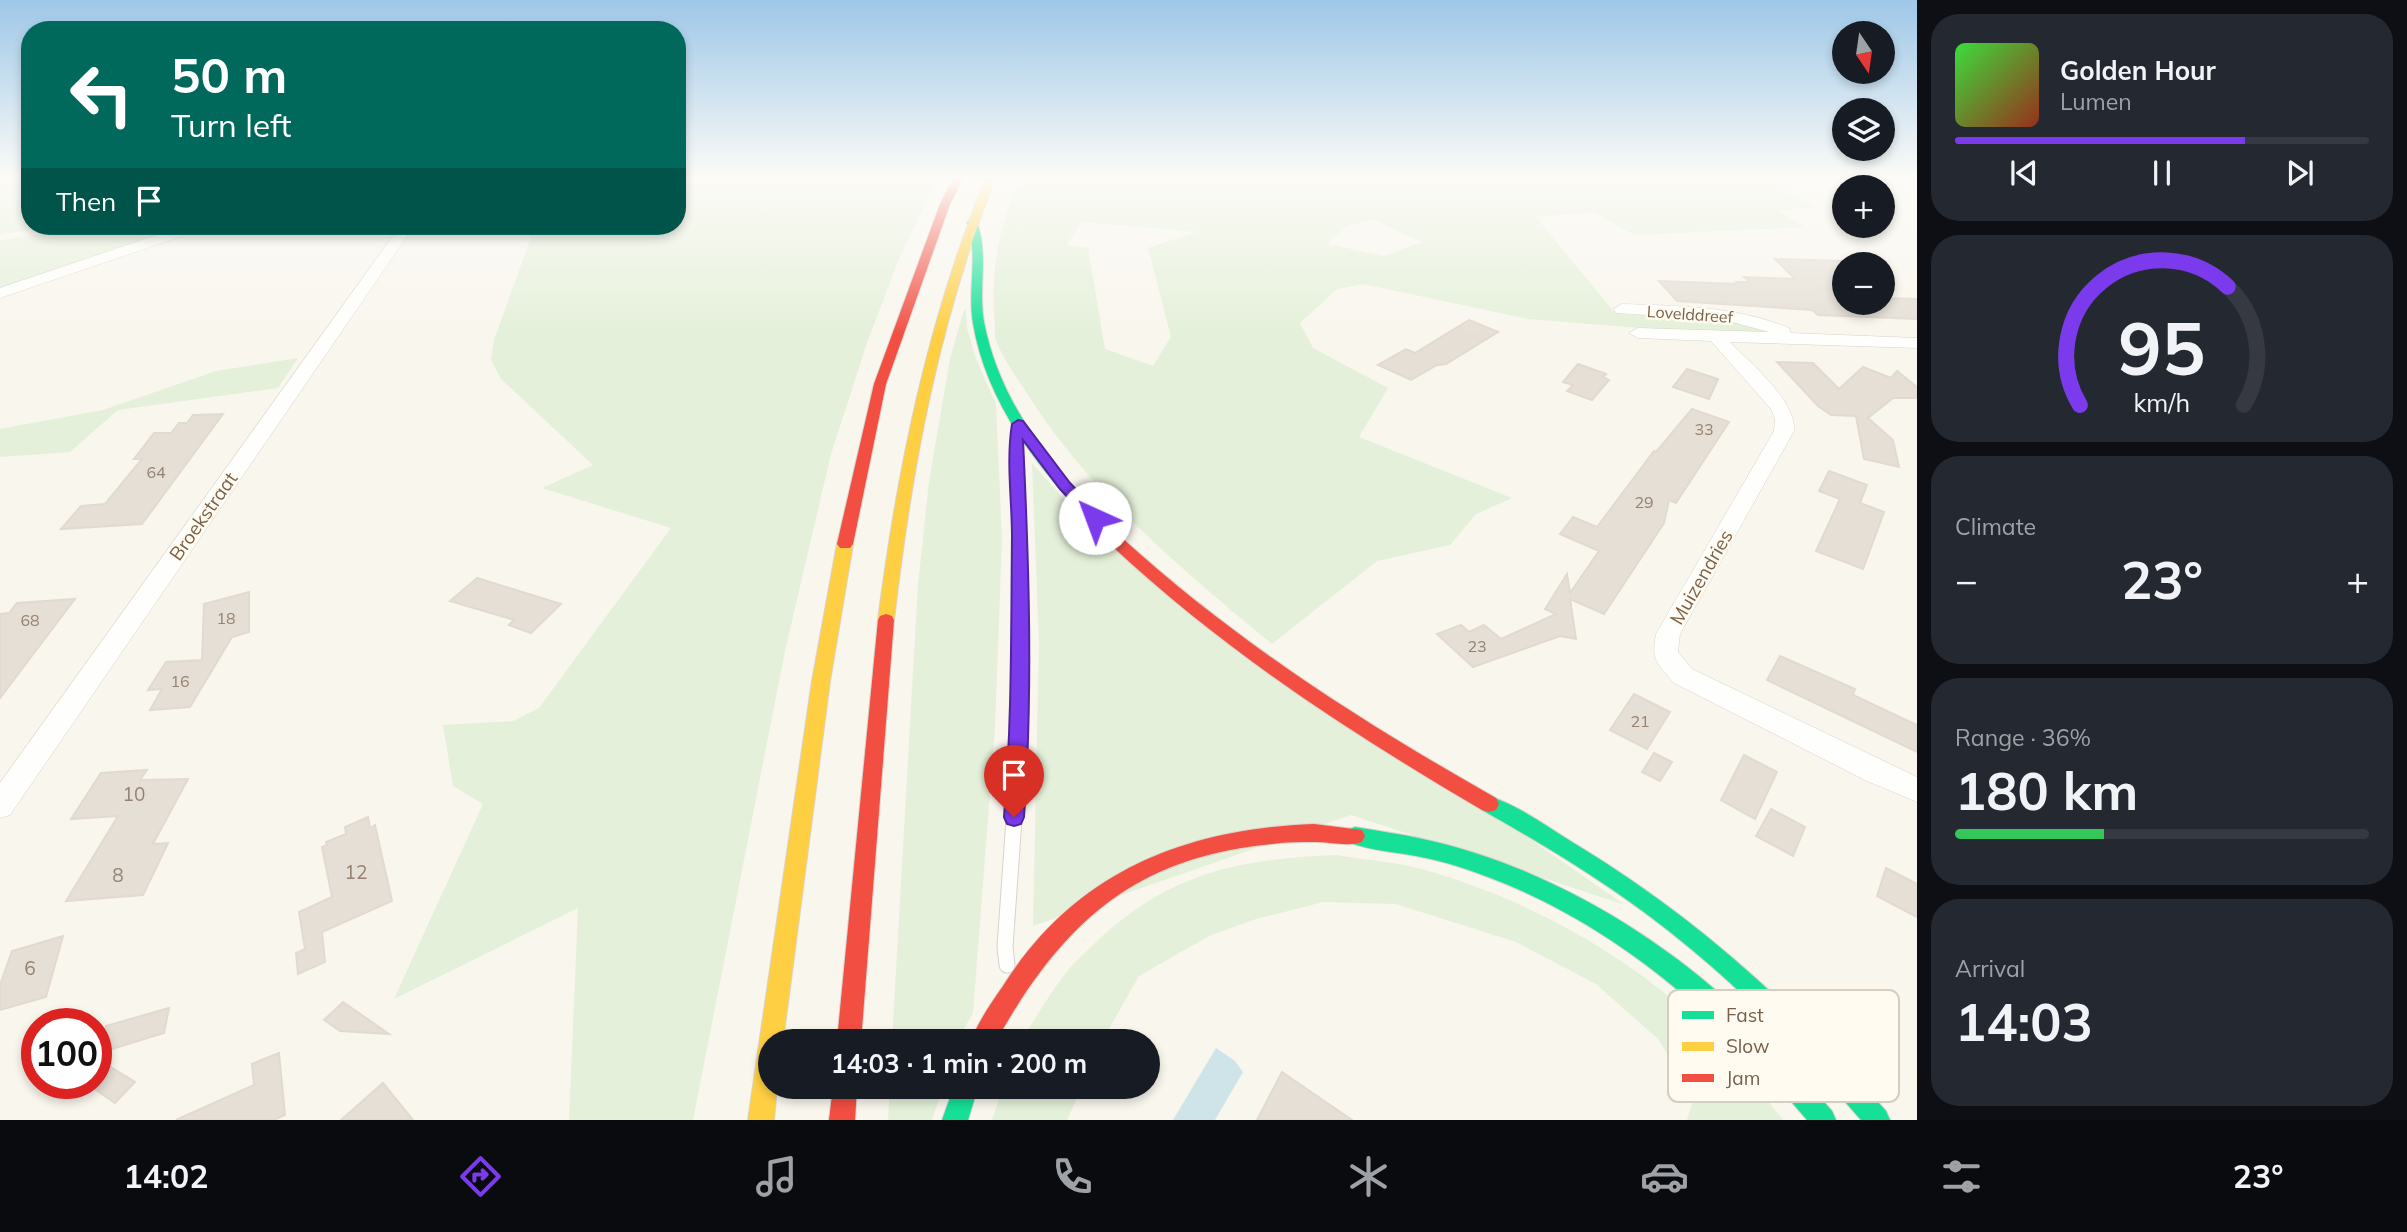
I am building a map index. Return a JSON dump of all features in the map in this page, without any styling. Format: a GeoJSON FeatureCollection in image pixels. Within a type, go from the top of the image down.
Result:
{"type":"FeatureCollection","features":[{"type":"Feature","properties":{"kind":"highway"},"geometry":{"type":"LineString","coordinates":[[772,1029],[821,681],[853,500],[880,384],[935,231]]}},
{"type":"Feature","properties":{"kind":"highway"},"geometry":{"type":"LineString","coordinates":[[850,1029],[877,696],[897,517],[936,330],[969,231]]}},
{"type":"Feature","properties":{"kind":"highway"},"geometry":{"type":"LineString","coordinates":[[977,231],[983,242],[976,292],[978,323],[986,356],[1018,424],[1065,486],[1110,534],[1162,583],[1294,685],[1377,740],[1592,866],[1671,919],[1754,990]]}},
{"type":"Feature","properties":{"kind":"highway"},"geometry":{"type":"LineString","coordinates":[[990,1029],[1042,947],[1083,908],[1135,873],[1175,855],[1220,841],[1280,831],[1336,831],[1395,840],[1465,858],[1535,886],[1612,927],[1698,990]]}},
{"type":"Feature","properties":{"kind":"highway"},"geometry":{"type":"LineString","coordinates":[[761,1120],[763,1099]]}},
{"type":"Feature","properties":{"kind":"highway"},"geometry":{"type":"LineString","coordinates":[[842,1120],[844,1099]]}},
{"type":"Feature","properties":{"kind":"highway"},"geometry":{"type":"LineString","coordinates":[[955,1120],[962,1099]]}},
{"type":"Feature","properties":{"kind":"highway"},"geometry":{"type":"LineString","coordinates":[[1807,1102],[1823,1120]]}},
{"type":"Feature","properties":{"kind":"highway"},"geometry":{"type":"LineString","coordinates":[[1862,1102],[1877,1120]]}},
{"type":"Feature","properties":{"kind":"street"},"geometry":{"type":"LineString","coordinates":[[0,293],[171,235]]}},
{"type":"Feature","properties":{"kind":"street","name":"Broekstraat"},"geometry":{"type":"LineString","coordinates":[[0,806],[401,235]]}},
{"type":"Feature","properties":{"kind":"street","name":"Lovelddreef"},"geometry":{"type":"LineString","coordinates":[[1622,309],[1734,316],[1763,323],[1796,338]]}},
{"type":"Feature","properties":{"kind":"street","name":"Lovelddreef"},"geometry":{"type":"LineString","coordinates":[[1638,333],[1917,343]]}},
{"type":"Feature","properties":{"kind":"street","name":"Muizendries"},"geometry":{"type":"LineString","coordinates":[[1715,335],[1780,407],[1785,419],[1784,432],[1668,634],[1665,654],[1683,676],[1877,773],[1917,790]]}},
{"type":"Feature","properties":{"kind":"lane"},"geometry":{"type":"LineString","coordinates":[[1011,992],[1005,947],[1020,740],[1020,529],[1016,440],[1018,424]]}},
{"type":"Feature","properties":{"kind":"green space"},"geometry":{"type":"Polygon","coordinates":[[[0,231],[21,231],[21,232],[0,234],[0,231]]]}},
{"type":"Feature","properties":{"kind":"green space"},"geometry":{"type":"Polygon","coordinates":[[[686,231],[912,231],[868,340],[831,454],[785,651],[693,1120],[569,1120],[578,908],[394,999],[483,804],[453,786],[443,725],[513,721],[539,708],[671,528],[542,488],[593,465],[501,379],[491,360],[494,340],[532,235],[686,235],[686,231]]]}},
{"type":"Feature","properties":{"kind":"green space"},"geometry":{"type":"Polygon","coordinates":[[[1001,231],[1075,231],[1067,245],[1088,248],[1105,349],[1153,366],[1171,337],[1148,248],[1196,232],[1188,231],[1341,231],[1327,244],[1384,256],[1422,242],[1398,231],[1548,231],[1615,313],[1730,317],[1774,333],[1640,328],[1528,319],[1363,284],[1337,289],[1300,323],[1313,348],[1388,388],[1359,437],[1512,498],[1476,514],[1450,545],[1377,561],[1272,644],[1172,559],[1109,498],[1053,431],[1028,395],[1006,361],[995,337],[993,296],[1001,231]]]}},
{"type":"Feature","properties":{"kind":"green space"},"geometry":{"type":"Polygon","coordinates":[[[1627,231],[1714,231],[1634,235],[1627,231]]]}},
{"type":"Feature","properties":{"kind":"green space"},"geometry":{"type":"Polygon","coordinates":[[[36,235],[163,235],[0,290],[0,240],[36,235]]]}},
{"type":"Feature","properties":{"kind":"green space"},"geometry":{"type":"Polygon","coordinates":[[[966,310],[967,328],[976,359],[996,404],[1002,539],[995,727],[973,1013],[964,1029],[893,1029],[918,584],[929,482],[950,359],[966,310]]]}},
{"type":"Feature","properties":{"kind":"green space"},"geometry":{"type":"Polygon","coordinates":[[[298,358],[278,388],[118,410],[70,452],[0,457],[0,429],[103,410],[216,371],[298,358]]]}},
{"type":"Feature","properties":{"kind":"green space"},"geometry":{"type":"Polygon","coordinates":[[[1032,463],[1100,540],[1625,905],[1351,815],[1033,926],[1039,643],[1032,463]]]}},
{"type":"Feature","properties":{"kind":"green space"},"geometry":{"type":"Polygon","coordinates":[[[1336,855],[1414,867],[1509,900],[1550,919],[1590,941],[1668,996],[1668,1055],[1658,1039],[1596,984],[1516,942],[1396,904],[1323,902],[1253,920],[1209,936],[1139,976],[1109,1029],[1029,1029],[1072,966],[1122,919],[1177,885],[1236,866],[1336,855]]]}},
{"type":"Feature","properties":{"kind":"green space"},"geometry":{"type":"Polygon","coordinates":[[[889,1099],[939,1099],[932,1120],[888,1120],[889,1099]]]}},
{"type":"Feature","properties":{"kind":"green space"},"geometry":{"type":"Polygon","coordinates":[[[999,1099],[1077,1099],[1067,1120],[992,1120],[999,1099]]]}},
{"type":"Feature","properties":{"kind":"green space"},"geometry":{"type":"Polygon","coordinates":[[[1692,1102],[1769,1102],[1783,1120],[1687,1120],[1692,1102]]]}},
{"type":"Feature","properties":{"kind":"shaded area"},"geometry":{"type":"Polygon","coordinates":[[[1216,1048],[1235,1061],[1243,1072],[1215,1120],[1173,1120],[1216,1048]]]}},
{"type":"Feature","properties":{"kind":"building"},"geometry":{"type":"Polygon","coordinates":[[[1775,259],[1832,261],[1832,315],[1895,315],[1895,298],[1917,299],[1917,319],[1818,315],[1812,310],[1677,301],[1659,281],[1740,284],[1737,282],[1750,282],[1744,277],[1795,279],[1775,259]]]}},
{"type":"Feature","properties":{"kind":"building"},"geometry":{"type":"Polygon","coordinates":[[[1469,320],[1498,332],[1446,364],[1437,365],[1411,380],[1378,365],[1406,349],[1415,353],[1469,320]]]}},
{"type":"Feature","properties":{"kind":"building"},"geometry":{"type":"Polygon","coordinates":[[[1777,362],[1813,363],[1839,389],[1863,367],[1891,378],[1897,371],[1917,387],[1917,398],[1893,398],[1868,418],[1893,440],[1899,467],[1864,459],[1856,416],[1831,415],[1818,406],[1777,362]]]}},
{"type":"Feature","properties":{"kind":"building"},"geometry":{"type":"Polygon","coordinates":[[[1578,364],[1606,374],[1603,377],[1609,380],[1592,400],[1567,391],[1573,385],[1563,382],[1578,364]]]}},
{"type":"Feature","properties":{"kind":"building"},"geometry":{"type":"Polygon","coordinates":[[[1687,369],[1718,379],[1709,399],[1673,387],[1687,369]]]}},
{"type":"Feature","properties":{"kind":"building"},"geometry":{"type":"Polygon","coordinates":[[[1692,409],[1729,422],[1676,503],[1669,500],[1664,523],[1604,614],[1570,599],[1576,639],[1560,636],[1473,667],[1437,634],[1461,625],[1469,632],[1484,625],[1501,639],[1556,614],[1545,609],[1567,574],[1570,593],[1599,551],[1560,534],[1573,517],[1597,527],[1654,451],[1656,452],[1692,409]]]}},
{"type":"Feature","properties":{"kind":"building"},"geometry":{"type":"Polygon","coordinates":[[[223,414],[142,524],[61,529],[81,506],[105,504],[142,459],[134,459],[154,433],[171,433],[179,423],[187,423],[193,415],[223,414]]]}},
{"type":"Feature","properties":{"kind":"building"},"geometry":{"type":"Polygon","coordinates":[[[1829,471],[1867,485],[1860,503],[1884,512],[1863,569],[1816,551],[1840,499],[1819,491],[1829,471]]]}},
{"type":"Feature","properties":{"kind":"building"},"geometry":{"type":"Polygon","coordinates":[[[477,578],[561,604],[531,633],[509,625],[514,620],[450,601],[477,578]]]}},
{"type":"Feature","properties":{"kind":"building"},"geometry":{"type":"Polygon","coordinates":[[[249,592],[249,632],[232,637],[190,707],[150,710],[162,689],[148,690],[166,662],[202,660],[204,604],[249,592]]]}},
{"type":"Feature","properties":{"kind":"building"},"geometry":{"type":"Polygon","coordinates":[[[75,599],[0,698],[0,614],[9,613],[17,603],[75,599]]]}},
{"type":"Feature","properties":{"kind":"building"},"geometry":{"type":"Polygon","coordinates":[[[1780,656],[1855,689],[1853,695],[1917,725],[1917,752],[1767,680],[1780,656]]]}},
{"type":"Feature","properties":{"kind":"building"},"geometry":{"type":"Polygon","coordinates":[[[1634,694],[1670,712],[1647,749],[1610,730],[1634,694]]]}},
{"type":"Feature","properties":{"kind":"building"},"geometry":{"type":"Polygon","coordinates":[[[1654,753],[1672,762],[1660,781],[1642,772],[1654,753]]]}},
{"type":"Feature","properties":{"kind":"building"},"geometry":{"type":"Polygon","coordinates":[[[1744,755],[1777,772],[1755,819],[1721,800],[1744,755]]]}},
{"type":"Feature","properties":{"kind":"building"},"geometry":{"type":"Polygon","coordinates":[[[147,770],[140,780],[188,779],[153,844],[168,843],[143,895],[66,901],[118,816],[71,819],[101,773],[147,770]]]}},
{"type":"Feature","properties":{"kind":"building"},"geometry":{"type":"Polygon","coordinates":[[[1771,809],[1805,827],[1793,856],[1756,836],[1771,809]]]}},
{"type":"Feature","properties":{"kind":"building"},"geometry":{"type":"Polygon","coordinates":[[[368,817],[370,828],[375,825],[392,901],[322,932],[325,962],[298,974],[296,953],[305,949],[299,912],[332,897],[322,847],[327,845],[326,842],[346,834],[345,827],[368,817]]]}},
{"type":"Feature","properties":{"kind":"building"},"geometry":{"type":"Polygon","coordinates":[[[1886,868],[1917,884],[1917,917],[1877,896],[1886,868]]]}},
{"type":"Feature","properties":{"kind":"building"},"geometry":{"type":"Polygon","coordinates":[[[63,936],[46,997],[0,1010],[0,985],[12,951],[63,936]]]}},
{"type":"Feature","properties":{"kind":"building"},"geometry":{"type":"Polygon","coordinates":[[[343,1002],[389,1034],[340,1031],[324,1020],[343,1002]]]}},
{"type":"Feature","properties":{"kind":"building"},"geometry":{"type":"Polygon","coordinates":[[[169,1008],[164,1033],[112,1049],[112,1024],[169,1008]]]}},
{"type":"Feature","properties":{"kind":"building"},"geometry":{"type":"Polygon","coordinates":[[[279,1053],[285,1115],[274,1120],[176,1120],[254,1085],[252,1064],[279,1053]]]}},
{"type":"Feature","properties":{"kind":"building"},"geometry":{"type":"Polygon","coordinates":[[[112,1068],[135,1082],[115,1103],[109,1099],[112,1099],[112,1068]]]}},
{"type":"Feature","properties":{"kind":"building"},"geometry":{"type":"Polygon","coordinates":[[[1282,1072],[1352,1120],[1257,1120],[1282,1072]]]}},
{"type":"Feature","properties":{"kind":"building"},"geometry":{"type":"Polygon","coordinates":[[[383,1083],[413,1120],[341,1120],[383,1083]]]}},
{"type":"Feature","properties":{"kind":"traffic: fast"},"geometry":{"type":"LineString","coordinates":[[975,231],[979,247],[978,321],[997,384],[1012,414],[1051,470],[1118,543]]}},
{"type":"Feature","properties":{"kind":"traffic: fast"},"geometry":{"type":"LineString","coordinates":[[1489,804],[1559,844],[1648,903],[1698,941],[1754,990]]}},
{"type":"Feature","properties":{"kind":"traffic: fast"},"geometry":{"type":"LineString","coordinates":[[1355,836],[1425,848],[1492,869],[1556,897],[1617,931],[1696,990]]}},
{"type":"Feature","properties":{"kind":"traffic: fast"},"geometry":{"type":"LineString","coordinates":[[955,1120],[962,1099]]}},
{"type":"Feature","properties":{"kind":"traffic: fast"},"geometry":{"type":"LineString","coordinates":[[1808,1102],[1823,1120]]}},
{"type":"Feature","properties":{"kind":"traffic: fast"},"geometry":{"type":"LineString","coordinates":[[1861,1102],[1877,1120]]}},
{"type":"Feature","properties":{"kind":"traffic: slow"},"geometry":{"type":"LineString","coordinates":[[886,620],[901,507],[922,395],[935,341],[969,231]]}},
{"type":"Feature","properties":{"kind":"traffic: slow"},"geometry":{"type":"LineString","coordinates":[[773,1029],[821,681],[845,544]]}},
{"type":"Feature","properties":{"kind":"traffic: slow"},"geometry":{"type":"LineString","coordinates":[[761,1120],[764,1099]]}},
{"type":"Feature","properties":{"kind":"traffic: jam"},"geometry":{"type":"LineString","coordinates":[[845,544],[880,384],[935,231]]}},
{"type":"Feature","properties":{"kind":"traffic: jam"},"geometry":{"type":"LineString","coordinates":[[1118,543],[1205,619],[1296,686],[1390,746],[1489,804]]}},
{"type":"Feature","properties":{"kind":"traffic: jam"},"geometry":{"type":"LineString","coordinates":[[850,1029],[886,620]]}},
{"type":"Feature","properties":{"kind":"traffic: jam"},"geometry":{"type":"LineString","coordinates":[[990,1029],[1044,946],[1085,906],[1118,883],[1155,864],[1193,850],[1233,840],[1314,833],[1355,836]]}},
{"type":"Feature","properties":{"kind":"traffic: jam"},"geometry":{"type":"LineString","coordinates":[[842,1120],[844,1099]]}},
{"type":"Feature","properties":{"kind":"route"},"geometry":{"type":"LineString","coordinates":[[1014,817],[1020,740],[1020,529],[1016,440],[1018,424],[1065,486],[1095,518]]}}]}
